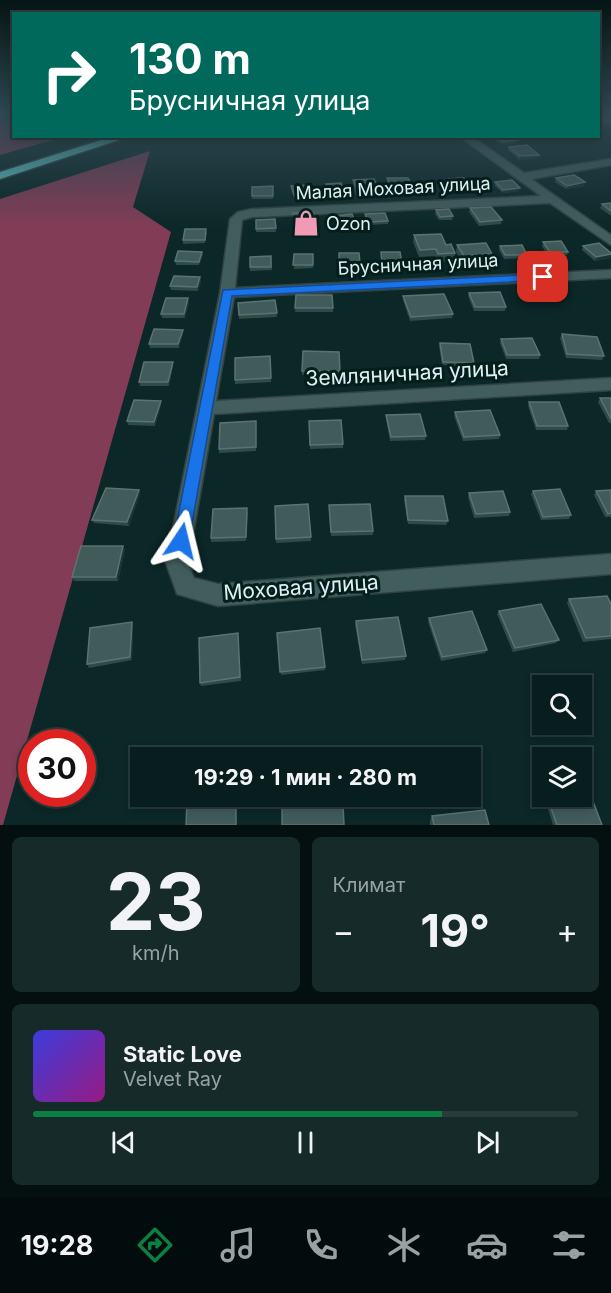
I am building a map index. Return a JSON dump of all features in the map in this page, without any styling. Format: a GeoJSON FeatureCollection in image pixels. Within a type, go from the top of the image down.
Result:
{"type":"FeatureCollection","features":[{"type":"Feature","properties":{"kind":"highway"},"geometry":{"type":"LineString","coordinates":[[0,176],[74,152]]}},
{"type":"Feature","properties":{"kind":"street"},"geometry":{"type":"LineString","coordinates":[[487,152],[611,241]]}},
{"type":"Feature","properties":{"kind":"street"},"geometry":{"type":"LineString","coordinates":[[522,177],[611,162]]}},
{"type":"Feature","properties":{"kind":"street","name":"Малая Моховая улица"},"geometry":{"type":"LineString","coordinates":[[236,219],[252,213],[553,199]]}},
{"type":"Feature","properties":{"kind":"street","name":"Моховая улица"},"geometry":{"type":"LineString","coordinates":[[236,219],[227,293],[177,564],[185,587],[218,595],[611,564]]}},
{"type":"Feature","properties":{"kind":"street","name":"Брусничная улица"},"geometry":{"type":"LineString","coordinates":[[227,293],[611,274]]}},
{"type":"Feature","properties":{"kind":"street","name":"Земляничная улица"},"geometry":{"type":"LineString","coordinates":[[205,408],[611,384]]}},
{"type":"Feature","properties":{"kind":"shaded area"},"geometry":{"type":"Polygon","coordinates":[[[150,152],[133,207],[171,232],[30,729],[18,729],[18,772],[3,825],[0,825],[0,199],[150,152]]]}},
{"type":"Feature","properties":{"kind":"building"},"geometry":{"type":"Polygon","coordinates":[[[516,152],[536,152],[539,155],[520,156],[516,152]]]}},
{"type":"Feature","properties":{"kind":"building"},"geometry":{"type":"Polygon","coordinates":[[[574,175],[585,182],[567,186],[556,178],[574,175]]]}},
{"type":"Feature","properties":{"kind":"building"},"geometry":{"type":"Polygon","coordinates":[[[387,178],[408,178],[413,187],[392,188],[387,178]]]}},
{"type":"Feature","properties":{"kind":"building"},"geometry":{"type":"Polygon","coordinates":[[[464,178],[470,187],[455,188],[449,179],[464,178]]]}},
{"type":"Feature","properties":{"kind":"building"},"geometry":{"type":"Polygon","coordinates":[[[374,179],[378,188],[357,189],[353,180],[374,179]]]}},
{"type":"Feature","properties":{"kind":"building"},"geometry":{"type":"Polygon","coordinates":[[[512,180],[520,188],[503,190],[495,182],[512,180]]]}},
{"type":"Feature","properties":{"kind":"building"},"geometry":{"type":"Polygon","coordinates":[[[341,183],[344,193],[329,194],[326,184],[341,183]]]}},
{"type":"Feature","properties":{"kind":"building"},"geometry":{"type":"Polygon","coordinates":[[[308,185],[311,194],[294,195],[291,186],[308,185]]]}},
{"type":"Feature","properties":{"kind":"building"},"geometry":{"type":"Polygon","coordinates":[[[273,186],[273,196],[252,196],[252,187],[273,186]]]}},
{"type":"Feature","properties":{"kind":"building"},"geometry":{"type":"Polygon","coordinates":[[[611,203],[611,211],[602,204],[611,203]]]}},
{"type":"Feature","properties":{"kind":"building"},"geometry":{"type":"Polygon","coordinates":[[[491,207],[502,220],[480,222],[470,208],[491,207]]]}},
{"type":"Feature","properties":{"kind":"building"},"geometry":{"type":"Polygon","coordinates":[[[449,209],[453,216],[440,217],[436,210],[449,209]]]}},
{"type":"Feature","properties":{"kind":"building"},"geometry":{"type":"Polygon","coordinates":[[[313,212],[315,223],[295,224],[293,213],[313,212]]]}},
{"type":"Feature","properties":{"kind":"building"},"geometry":{"type":"Polygon","coordinates":[[[385,213],[388,221],[368,222],[365,214],[385,213]]]}},
{"type":"Feature","properties":{"kind":"building"},"geometry":{"type":"Polygon","coordinates":[[[352,214],[355,221],[336,222],[333,216],[352,214]]]}},
{"type":"Feature","properties":{"kind":"building"},"geometry":{"type":"Polygon","coordinates":[[[275,219],[276,228],[256,229],[256,220],[275,219]]]}},
{"type":"Feature","properties":{"kind":"building"},"geometry":{"type":"Polygon","coordinates":[[[185,229],[206,229],[205,240],[183,240],[185,229]]]}},
{"type":"Feature","properties":{"kind":"building"},"geometry":{"type":"Polygon","coordinates":[[[441,234],[446,245],[451,244],[455,253],[438,254],[436,249],[420,250],[414,235],[441,234]]]}},
{"type":"Feature","properties":{"kind":"building"},"geometry":{"type":"Polygon","coordinates":[[[561,241],[568,252],[550,252],[543,242],[561,241]]]}},
{"type":"Feature","properties":{"kind":"building"},"geometry":{"type":"Polygon","coordinates":[[[486,243],[492,254],[464,256],[457,245],[486,243]]]}},
{"type":"Feature","properties":{"kind":"building"},"geometry":{"type":"Polygon","coordinates":[[[599,243],[611,254],[596,257],[583,246],[599,243]]]}},
{"type":"Feature","properties":{"kind":"building"},"geometry":{"type":"Polygon","coordinates":[[[522,245],[527,255],[505,255],[500,246],[522,245]]]}},
{"type":"Feature","properties":{"kind":"building"},"geometry":{"type":"Polygon","coordinates":[[[178,251],[202,252],[199,262],[175,261],[178,251]]]}},
{"type":"Feature","properties":{"kind":"building"},"geometry":{"type":"Polygon","coordinates":[[[381,252],[400,252],[402,263],[382,263],[381,252]]]}},
{"type":"Feature","properties":{"kind":"building"},"geometry":{"type":"Polygon","coordinates":[[[339,253],[359,253],[360,263],[339,262],[339,253]]]}},
{"type":"Feature","properties":{"kind":"building"},"geometry":{"type":"Polygon","coordinates":[[[294,254],[313,254],[313,265],[293,265],[294,254]]]}},
{"type":"Feature","properties":{"kind":"building"},"geometry":{"type":"Polygon","coordinates":[[[271,256],[271,267],[250,267],[250,257],[271,256]]]}},
{"type":"Feature","properties":{"kind":"building"},"geometry":{"type":"Polygon","coordinates":[[[174,276],[200,277],[197,287],[170,286],[174,276]]]}},
{"type":"Feature","properties":{"kind":"building"},"geometry":{"type":"Polygon","coordinates":[[[500,292],[506,307],[475,307],[469,293],[500,292]]]}},
{"type":"Feature","properties":{"kind":"building"},"geometry":{"type":"Polygon","coordinates":[[[444,294],[453,314],[411,317],[403,296],[444,294]]]}},
{"type":"Feature","properties":{"kind":"building"},"geometry":{"type":"Polygon","coordinates":[[[296,295],[332,295],[333,308],[295,308],[296,295]]]}},
{"type":"Feature","properties":{"kind":"building"},"geometry":{"type":"Polygon","coordinates":[[[166,298],[188,298],[184,314],[161,314],[166,298]]]}},
{"type":"Feature","properties":{"kind":"building"},"geometry":{"type":"Polygon","coordinates":[[[275,300],[277,313],[239,315],[238,303],[275,300]]]}},
{"type":"Feature","properties":{"kind":"building"},"geometry":{"type":"Polygon","coordinates":[[[154,329],[183,330],[178,344],[149,344],[154,329]]]}},
{"type":"Feature","properties":{"kind":"building"},"geometry":{"type":"Polygon","coordinates":[[[562,334],[597,337],[604,356],[567,354],[562,334]]]}},
{"type":"Feature","properties":{"kind":"building"},"geometry":{"type":"Polygon","coordinates":[[[532,338],[540,355],[507,355],[501,339],[532,338]]]}},
{"type":"Feature","properties":{"kind":"building"},"geometry":{"type":"Polygon","coordinates":[[[440,343],[470,344],[474,363],[443,362],[440,343]]]}},
{"type":"Feature","properties":{"kind":"building"},"geometry":{"type":"Polygon","coordinates":[[[303,351],[339,352],[340,371],[302,371],[303,351]]]}},
{"type":"Feature","properties":{"kind":"building"},"geometry":{"type":"Polygon","coordinates":[[[270,356],[271,378],[235,380],[235,358],[270,356]]]}},
{"type":"Feature","properties":{"kind":"building"},"geometry":{"type":"Polygon","coordinates":[[[144,362],[173,362],[168,382],[139,382],[144,362]]]}},
{"type":"Feature","properties":{"kind":"building"},"geometry":{"type":"Polygon","coordinates":[[[600,398],[611,398],[611,419],[600,398]]]}},
{"type":"Feature","properties":{"kind":"building"},"geometry":{"type":"Polygon","coordinates":[[[134,400],[161,401],[154,422],[127,421],[134,400]]]}},
{"type":"Feature","properties":{"kind":"building"},"geometry":{"type":"Polygon","coordinates":[[[529,402],[559,402],[568,426],[537,426],[529,402]]]}},
{"type":"Feature","properties":{"kind":"building"},"geometry":{"type":"Polygon","coordinates":[[[490,410],[500,435],[464,437],[455,412],[490,410]]]}},
{"type":"Feature","properties":{"kind":"building"},"geometry":{"type":"Polygon","coordinates":[[[420,414],[426,436],[391,437],[386,415],[420,414]]]}},
{"type":"Feature","properties":{"kind":"building"},"geometry":{"type":"Polygon","coordinates":[[[341,420],[343,444],[310,445],[309,421],[341,420]]]}},
{"type":"Feature","properties":{"kind":"building"},"geometry":{"type":"Polygon","coordinates":[[[256,421],[256,447],[219,449],[220,423],[256,421]]]}},
{"type":"Feature","properties":{"kind":"building"},"geometry":{"type":"Polygon","coordinates":[[[106,488],[139,490],[127,522],[92,520],[106,488]]]}},
{"type":"Feature","properties":{"kind":"building"},"geometry":{"type":"Polygon","coordinates":[[[560,489],[571,515],[543,517],[533,491],[560,489]]]}},
{"type":"Feature","properties":{"kind":"building"},"geometry":{"type":"Polygon","coordinates":[[[611,490],[611,513],[608,514],[596,491],[611,490]]]}},
{"type":"Feature","properties":{"kind":"building"},"geometry":{"type":"Polygon","coordinates":[[[503,491],[510,512],[476,514],[469,493],[503,491]]]}},
{"type":"Feature","properties":{"kind":"building"},"geometry":{"type":"Polygon","coordinates":[[[405,496],[443,496],[448,521],[408,520],[405,496]]]}},
{"type":"Feature","properties":{"kind":"building"},"geometry":{"type":"Polygon","coordinates":[[[308,504],[311,537],[276,539],[275,506],[308,504]]]}},
{"type":"Feature","properties":{"kind":"building"},"geometry":{"type":"Polygon","coordinates":[[[370,504],[373,531],[331,532],[329,505],[370,504]]]}},
{"type":"Feature","properties":{"kind":"building"},"geometry":{"type":"Polygon","coordinates":[[[247,508],[246,537],[211,538],[213,509],[247,508]]]}},
{"type":"Feature","properties":{"kind":"building"},"geometry":{"type":"Polygon","coordinates":[[[81,546],[123,546],[116,577],[72,577],[81,546]]]}},
{"type":"Feature","properties":{"kind":"building"},"geometry":{"type":"Polygon","coordinates":[[[607,596],[611,604],[611,636],[586,638],[569,599],[607,596]]]}},
{"type":"Feature","properties":{"kind":"building"},"geometry":{"type":"Polygon","coordinates":[[[541,604],[559,640],[515,648],[499,611],[541,604]]]}},
{"type":"Feature","properties":{"kind":"building"},"geometry":{"type":"Polygon","coordinates":[[[472,611],[487,650],[442,657],[429,618],[472,611]]]}},
{"type":"Feature","properties":{"kind":"building"},"geometry":{"type":"Polygon","coordinates":[[[398,617],[406,656],[362,660],[356,621],[398,617]]]}},
{"type":"Feature","properties":{"kind":"building"},"geometry":{"type":"Polygon","coordinates":[[[132,622],[130,657],[87,664],[90,628],[132,622]]]}},
{"type":"Feature","properties":{"kind":"building"},"geometry":{"type":"Polygon","coordinates":[[[320,628],[325,667],[280,672],[277,633],[320,628]]]}},
{"type":"Feature","properties":{"kind":"building"},"geometry":{"type":"Polygon","coordinates":[[[238,633],[240,677],[200,683],[199,638],[238,633]]]}},
{"type":"Feature","properties":{"kind":"building"},"geometry":{"type":"Polygon","coordinates":[[[592,799],[602,825],[557,825],[551,807],[592,807],[592,799]]]}},
{"type":"Feature","properties":{"kind":"building"},"geometry":{"type":"Polygon","coordinates":[[[187,807],[236,807],[236,825],[186,825],[187,807]]]}},
{"type":"Feature","properties":{"kind":"building"},"geometry":{"type":"Polygon","coordinates":[[[282,807],[343,807],[344,825],[282,825],[282,807]]]}},
{"type":"Feature","properties":{"kind":"building"},"geometry":{"type":"Polygon","coordinates":[[[485,810],[489,825],[434,825],[432,816],[485,810]]]}},
{"type":"Feature","properties":{"kind":"place","name":"Ozon"},"geometry":{"type":"Point","coordinates":[306,223]}},
{"type":"Feature","properties":{"kind":"route"},"geometry":{"type":"LineString","coordinates":[[181,541],[227,293],[543,277]]}}]}
